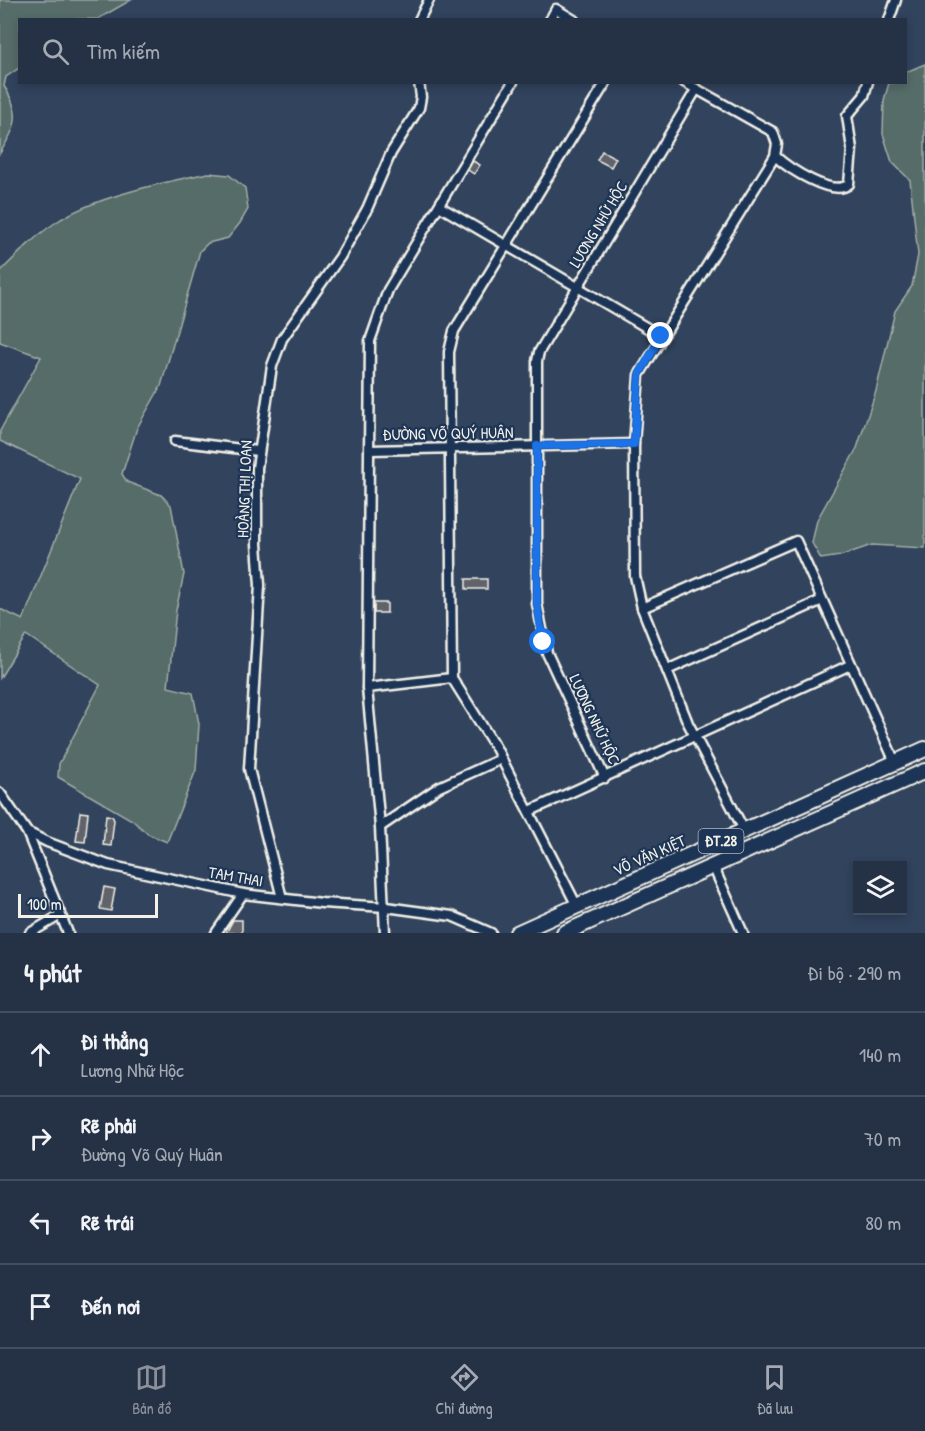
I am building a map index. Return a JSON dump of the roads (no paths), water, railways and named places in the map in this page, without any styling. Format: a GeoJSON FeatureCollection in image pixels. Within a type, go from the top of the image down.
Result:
{"type":"FeatureCollection","features":[{"type":"Feature","properties":{"kind":"main road","name":"VÕ VĂN KIỆT"},"geometry":{"type":"LineString","coordinates":[[517,933],[925,749]]}},
{"type":"Feature","properties":{"kind":"main road","name":"ĐT.28"},"geometry":{"type":"LineString","coordinates":[[564,933],[925,771]]}},
{"type":"Feature","properties":{"kind":"street"},"geometry":{"type":"LineString","coordinates":[[420,18],[429,0]]}},
{"type":"Feature","properties":{"kind":"street"},"geometry":{"type":"LineString","coordinates":[[890,18],[896,0]]}},
{"type":"Feature","properties":{"kind":"street"},"geometry":{"type":"LineString","coordinates":[[551,18],[556,9],[571,18]]}},
{"type":"Feature","properties":{"kind":"street","name":"HOÀNG THỊ LOAN"},"geometry":{"type":"LineString","coordinates":[[282,898],[249,769],[260,585],[257,544],[258,451],[272,366],[282,339],[323,285],[367,209],[391,153],[419,108],[421,97],[419,84]]}},
{"type":"Feature","properties":{"kind":"street"},"geometry":{"type":"LineString","coordinates":[[385,933],[386,907],[367,688],[370,341],[375,321],[388,291],[512,84]]}},
{"type":"Feature","properties":{"kind":"street"},"geometry":{"type":"LineString","coordinates":[[577,906],[531,811],[452,678],[449,352],[454,331],[605,84]]}},
{"type":"Feature","properties":{"kind":"street"},"geometry":{"type":"LineString","coordinates":[[687,84],[773,132],[777,144],[776,156],[661,336],[639,375],[634,444],[635,576],[642,608],[694,736],[744,830]]}},
{"type":"Feature","properties":{"kind":"street"},"geometry":{"type":"LineString","coordinates":[[776,156],[789,168],[819,183],[834,188],[846,188],[849,184],[852,149],[848,116],[864,96],[867,84]]}},
{"type":"Feature","properties":{"kind":"street","name":"LƯƠNG NHỮ HỘC"},"geometry":{"type":"LineString","coordinates":[[696,90],[539,352],[537,604],[543,642],[582,734],[605,778],[850,665]]}},
{"type":"Feature","properties":{"kind":"street"},"geometry":{"type":"LineString","coordinates":[[439,206],[661,336]]}},
{"type":"Feature","properties":{"kind":"street"},"geometry":{"type":"LineString","coordinates":[[175,441],[258,451]]}},
{"type":"Feature","properties":{"kind":"street","name":"ĐƯỜNG VÕ QUÝ HUÂN"},"geometry":{"type":"LineString","coordinates":[[370,450],[634,444]]}},
{"type":"Feature","properties":{"kind":"street"},"geometry":{"type":"LineString","coordinates":[[642,608],[795,541],[895,762]]}},
{"type":"Feature","properties":{"kind":"street"},"geometry":{"type":"LineString","coordinates":[[667,670],[822,600]]}},
{"type":"Feature","properties":{"kind":"street"},"geometry":{"type":"LineString","coordinates":[[367,688],[452,678]]}},
{"type":"Feature","properties":{"kind":"street"},"geometry":{"type":"LineString","coordinates":[[380,827],[439,787],[501,759]]}},
{"type":"Feature","properties":{"kind":"street"},"geometry":{"type":"LineString","coordinates":[[531,811],[605,778]]}},
{"type":"Feature","properties":{"kind":"street"},"geometry":{"type":"LineString","coordinates":[[0,793],[27,832],[59,916],[68,933]]}},
{"type":"Feature","properties":{"kind":"street","name":"TAM THAI"},"geometry":{"type":"LineString","coordinates":[[27,832],[47,842],[108,864],[243,894],[386,907],[452,916],[491,933]]}},
{"type":"Feature","properties":{"kind":"street"},"geometry":{"type":"LineString","coordinates":[[712,866],[743,933]]}},
{"type":"Feature","properties":{"kind":"street"},"geometry":{"type":"LineString","coordinates":[[216,933],[243,894]]}},
{"type":"Feature","properties":{"kind":"street"},"geometry":{"type":"LineString","coordinates":[[30,933],[59,916]]}}]}
